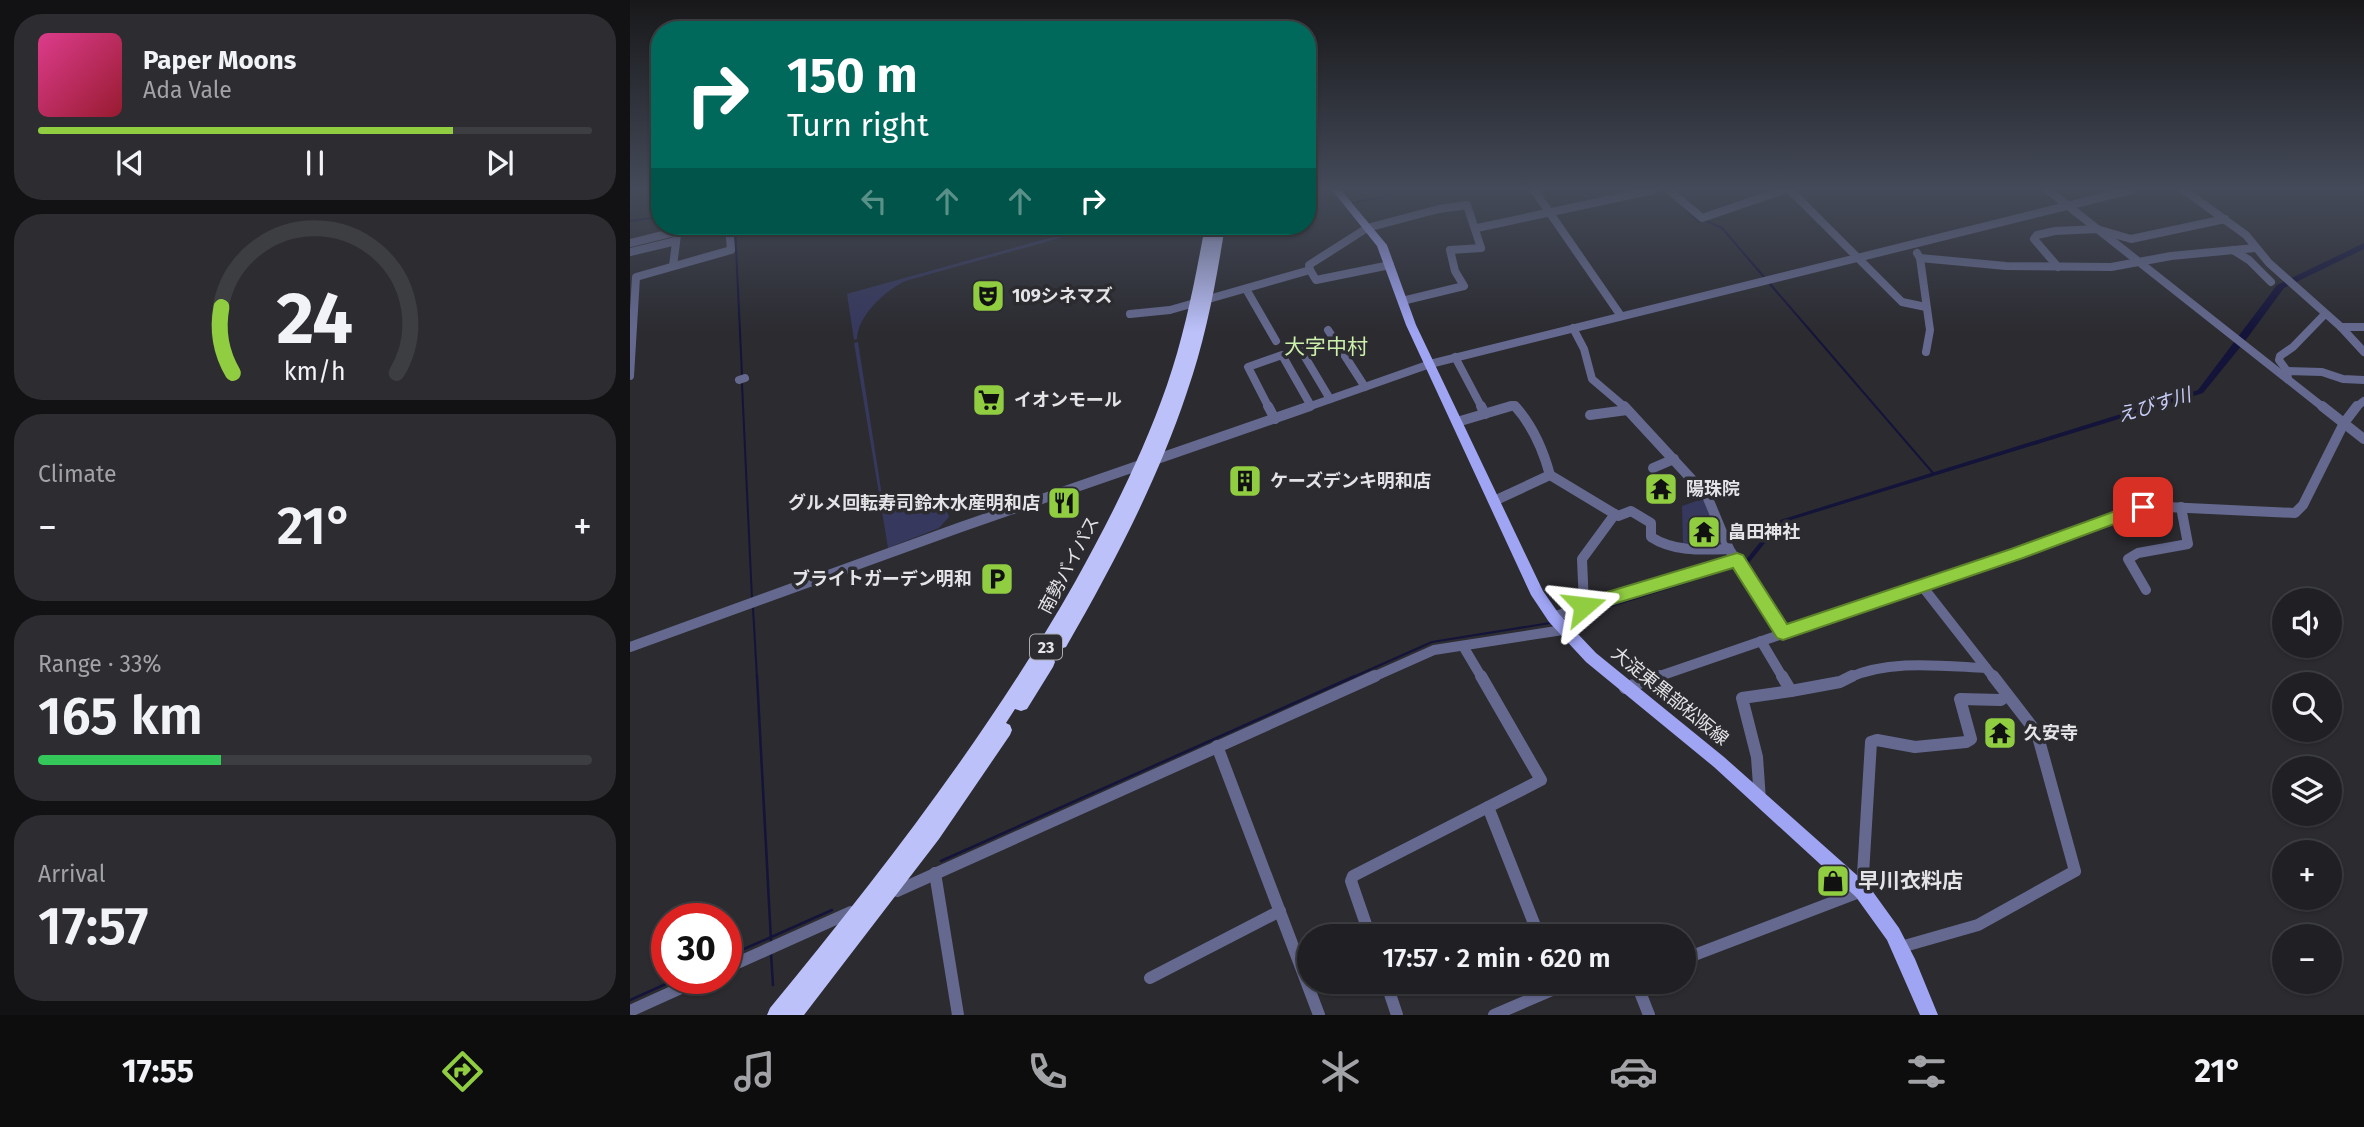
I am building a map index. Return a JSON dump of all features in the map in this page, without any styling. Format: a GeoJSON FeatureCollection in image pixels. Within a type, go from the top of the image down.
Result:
{"type":"FeatureCollection","features":[{"type":"Feature","properties":{"kind":"highway","name":"南勢バイパス"},"geometry":{"type":"LineString","coordinates":[[777,1015],[917,838],[994,728],[1060,624],[1141,465],[1172,391],[1202,302],[1209,237]]}},
{"type":"Feature","properties":{"kind":"highway","name":"南勢バイパス"},"geometry":{"type":"LineString","coordinates":[[792,1015],[933,833],[1009,722],[1098,579],[1157,460],[1188,378],[1217,237]]}},
{"type":"Feature","properties":{"kind":"main road","name":"大淀東黒部松阪線"},"geometry":{"type":"LineString","coordinates":[[1375,237],[1382,245],[1402,301],[1457,422],[1552,617],[1582,651],[1698,744],[1862,891],[1877,908],[1901,947],[1929,1015]]}},
{"type":"Feature","properties":{"kind":"street"},"geometry":{"type":"LineString","coordinates":[[630,243],[653,237]]}},
{"type":"Feature","properties":{"kind":"street"},"geometry":{"type":"LineString","coordinates":[[673,266],[677,237]]}},
{"type":"Feature","properties":{"kind":"street"},"geometry":{"type":"LineString","coordinates":[[630,376],[633,288],[636,277],[731,250],[730,237]]}},
{"type":"Feature","properties":{"kind":"street"},"geometry":{"type":"LineString","coordinates":[[1352,237],[1309,265],[1316,280],[1390,265]]}},
{"type":"Feature","properties":{"kind":"street"},"geometry":{"type":"LineString","coordinates":[[1402,301],[1464,286],[1455,271],[1450,250],[1481,248],[1479,237]]}},
{"type":"Feature","properties":{"kind":"street"},"geometry":{"type":"LineString","coordinates":[[1567,237],[1621,316]]}},
{"type":"Feature","properties":{"kind":"street"},"geometry":{"type":"LineString","coordinates":[[1837,237],[1902,302],[1926,307]]}},
{"type":"Feature","properties":{"kind":"street"},"geometry":{"type":"LineString","coordinates":[[630,647],[961,527],[1430,364],[1940,237]]}},
{"type":"Feature","properties":{"kind":"street"},"geometry":{"type":"LineString","coordinates":[[2036,237],[2058,267]]}},
{"type":"Feature","properties":{"kind":"street"},"geometry":{"type":"LineString","coordinates":[[2108,237],[2288,375],[2364,439]]}},
{"type":"Feature","properties":{"kind":"street"},"geometry":{"type":"LineString","coordinates":[[2248,237],[2255,248],[2341,327],[2364,352]]}},
{"type":"Feature","properties":{"kind":"street"},"geometry":{"type":"LineString","coordinates":[[630,253],[676,241]]}},
{"type":"Feature","properties":{"kind":"street"},"geometry":{"type":"LineString","coordinates":[[1909,245],[1920,258],[1929,345],[1926,352]]}},
{"type":"Feature","properties":{"kind":"street"},"geometry":{"type":"LineString","coordinates":[[1920,258],[2006,266],[2111,267],[2171,256],[2255,248]]}},
{"type":"Feature","properties":{"kind":"street"},"geometry":{"type":"LineString","coordinates":[[2233,250],[2249,260],[2271,282]]}},
{"type":"Feature","properties":{"kind":"street"},"geometry":{"type":"LineString","coordinates":[[1130,314],[1164,312],[1310,270]]}},
{"type":"Feature","properties":{"kind":"street"},"geometry":{"type":"LineString","coordinates":[[1247,289],[1311,406]]}},
{"type":"Feature","properties":{"kind":"street"},"geometry":{"type":"LineString","coordinates":[[2288,375],[2279,360],[2280,356],[2289,352],[2325,314]]}},
{"type":"Feature","properties":{"kind":"street"},"geometry":{"type":"LineString","coordinates":[[2341,327],[2364,327]]}},
{"type":"Feature","properties":{"kind":"street"},"geometry":{"type":"LineString","coordinates":[[1573,328],[1584,349],[1591,376],[1628,410],[1710,500],[1729,549],[1783,633]]}},
{"type":"Feature","properties":{"kind":"street"},"geometry":{"type":"LineString","coordinates":[[1328,330],[1365,387]]}},
{"type":"Feature","properties":{"kind":"street"},"geometry":{"type":"LineString","coordinates":[[1330,400],[1302,351],[1334,339]]}},
{"type":"Feature","properties":{"kind":"street"},"geometry":{"type":"LineString","coordinates":[[1275,419],[1248,367],[1279,347]]}},
{"type":"Feature","properties":{"kind":"street"},"geometry":{"type":"LineString","coordinates":[[1455,357],[1485,414]]}},
{"type":"Feature","properties":{"kind":"street"},"geometry":{"type":"LineString","coordinates":[[2288,375],[2322,372],[2343,379],[2364,380]]}},
{"type":"Feature","properties":{"kind":"street"},"geometry":{"type":"LineString","coordinates":[[1625,688],[2143,507],[2295,513],[2303,505],[2344,423],[2355,407],[2364,401]]}},
{"type":"Feature","properties":{"kind":"street"},"geometry":{"type":"LineString","coordinates":[[1457,422],[1514,405],[1528,421],[1544,454],[1550,475],[1618,516],[1631,511],[1651,523],[1651,537],[1662,544],[1704,550],[1729,549]]}},
{"type":"Feature","properties":{"kind":"street"},"geometry":{"type":"LineString","coordinates":[[1590,415],[1628,410]]}},
{"type":"Feature","properties":{"kind":"street"},"geometry":{"type":"LineString","coordinates":[[1653,468],[1674,460]]}},
{"type":"Feature","properties":{"kind":"street"},"geometry":{"type":"LineString","coordinates":[[1494,501],[1550,475]]}},
{"type":"Feature","properties":{"kind":"street"},"geometry":{"type":"LineString","coordinates":[[2146,590],[2128,559],[2138,553],[2188,544],[2181,507]]}},
{"type":"Feature","properties":{"kind":"street"},"geometry":{"type":"LineString","coordinates":[[1584,606],[1582,559],[1615,514]]}},
{"type":"Feature","properties":{"kind":"street"},"geometry":{"type":"LineString","coordinates":[[1552,617],[1739,563]]}},
{"type":"Feature","properties":{"kind":"street"},"geometry":{"type":"LineString","coordinates":[[1901,947],[1978,925],[2075,871],[2037,733],[1922,586]]}},
{"type":"Feature","properties":{"kind":"street"},"geometry":{"type":"LineString","coordinates":[[897,891],[1434,650],[1563,630]]}},
{"type":"Feature","properties":{"kind":"street"},"geometry":{"type":"LineString","coordinates":[[1761,641],[1791,691]]}},
{"type":"Feature","properties":{"kind":"street"},"geometry":{"type":"LineString","coordinates":[[1366,924],[1351,881],[1353,876],[1541,780],[1463,646]]}},
{"type":"Feature","properties":{"kind":"street"},"geometry":{"type":"LineString","coordinates":[[1760,800],[1757,757],[1742,698],[1840,682],[1857,674],[1919,665],[1986,668]]}},
{"type":"Feature","properties":{"kind":"street"},"geometry":{"type":"LineString","coordinates":[[1696,955],[1862,891],[1871,742],[1877,740],[1915,747],[1966,742],[1971,739],[1960,699],[2001,700],[2007,695]]}},
{"type":"Feature","properties":{"kind":"street"},"geometry":{"type":"LineString","coordinates":[[1217,746],[1318,1015]]}},
{"type":"Feature","properties":{"kind":"street"},"geometry":{"type":"LineString","coordinates":[[1488,807],[1534,924]]}},
{"type":"Feature","properties":{"kind":"street"},"geometry":{"type":"LineString","coordinates":[[935,873],[958,1015]]}},
{"type":"Feature","properties":{"kind":"street"},"geometry":{"type":"LineString","coordinates":[[1150,978],[1280,911]]}},
{"type":"Feature","properties":{"kind":"street"},"geometry":{"type":"LineString","coordinates":[[742,961],[852,912]]}},
{"type":"Feature","properties":{"kind":"street"},"geometry":{"type":"LineString","coordinates":[[630,1011],[667,994]]}},
{"type":"Feature","properties":{"kind":"street"},"geometry":{"type":"LineString","coordinates":[[1390,994],[1397,1015]]}},
{"type":"Feature","properties":{"kind":"street"},"geometry":{"type":"LineString","coordinates":[[1494,1015],[1537,994]]}},
{"type":"Feature","properties":{"kind":"street"},"geometry":{"type":"LineString","coordinates":[[1641,994],[1649,1015]]}},
{"type":"Feature","properties":{"kind":"shaded area"},"geometry":{"type":"Polygon","coordinates":[[[1052,237],[1062,237],[905,281],[889,291],[867,313],[857,339],[854,340],[847,294],[1052,237]]]}},
{"type":"Feature","properties":{"kind":"shaded area"},"geometry":{"type":"Polygon","coordinates":[[[858,342],[883,502],[898,509],[905,509],[944,500],[949,517],[939,528],[888,548],[854,343],[858,342]]]}},
{"type":"Feature","properties":{"kind":"shaded area"},"geometry":{"type":"Polygon","coordinates":[[[1702,499],[1709,502],[1725,547],[1710,546],[1714,544],[1713,532],[1708,525],[1692,528],[1692,533],[1704,542],[1704,548],[1683,545],[1682,506],[1702,499]]]}},
{"type":"Feature","properties":{"kind":"water","name":"えびす川"},"geometry":{"type":"Polygon","coordinates":[[[2364,243],[2364,249],[2284,288],[2203,393],[1781,523],[1748,564],[1564,622],[1562,619],[1745,561],[1777,521],[2198,390],[2277,285],[2364,243]]]}},
{"type":"Feature","properties":{"kind":"waterway"},"geometry":{"type":"LineString","coordinates":[[736,237],[742,375]]}},
{"type":"Feature","properties":{"kind":"waterway"},"geometry":{"type":"LineString","coordinates":[[1730,237],[1764,277]]}},
{"type":"Feature","properties":{"kind":"waterway"},"geometry":{"type":"LineString","coordinates":[[1770,284],[1933,473]]}},
{"type":"Feature","properties":{"kind":"waterway"},"geometry":{"type":"LineString","coordinates":[[742,384],[752,599]]}},
{"type":"Feature","properties":{"kind":"waterway"},"geometry":{"type":"LineString","coordinates":[[753,608],[757,678]]}},
{"type":"Feature","properties":{"kind":"waterway"},"geometry":{"type":"LineString","coordinates":[[1351,678],[1432,642],[1550,623]]}},
{"type":"Feature","properties":{"kind":"waterway"},"geometry":{"type":"LineString","coordinates":[[757,676],[771,937]]}},
{"type":"Feature","properties":{"kind":"waterway"},"geometry":{"type":"LineString","coordinates":[[941,861],[1355,676]]}},
{"type":"Feature","properties":{"kind":"waterway"},"geometry":{"type":"LineString","coordinates":[[771,937],[832,910]]}},
{"type":"Feature","properties":{"kind":"waterway"},"geometry":{"type":"LineString","coordinates":[[742,950],[771,937]]}},
{"type":"Feature","properties":{"kind":"waterway"},"geometry":{"type":"LineString","coordinates":[[771,954],[773,985]]}},
{"type":"Feature","properties":{"kind":"waterway"},"geometry":{"type":"LineString","coordinates":[[630,1000],[651,991]]}},
{"type":"Feature","properties":{"kind":"place","name":"109シネマズ"},"geometry":{"type":"Point","coordinates":[988,296]}},
{"type":"Feature","properties":{"kind":"place","name":"イオンモール"},"geometry":{"type":"Point","coordinates":[989,400]}},
{"type":"Feature","properties":{"kind":"place","name":"ケーズデンキ明和店"},"geometry":{"type":"Point","coordinates":[1245,481]}},
{"type":"Feature","properties":{"kind":"place","name":"陽珠院"},"geometry":{"type":"Point","coordinates":[1661,489]}},
{"type":"Feature","properties":{"kind":"place","name":"グルメ回転寿司鈴木水産明和店"},"geometry":{"type":"Point","coordinates":[1064,503]}},
{"type":"Feature","properties":{"kind":"place","name":"畠田神社"},"geometry":{"type":"Point","coordinates":[1704,532]}},
{"type":"Feature","properties":{"kind":"place","name":"ブライトガーデン明和"},"geometry":{"type":"Point","coordinates":[997,579]}},
{"type":"Feature","properties":{"kind":"place","name":"久安寺"},"geometry":{"type":"Point","coordinates":[2000,733]}},
{"type":"Feature","properties":{"kind":"place","name":"早川衣料店"},"geometry":{"type":"Point","coordinates":[1833,881]}},
{"type":"Feature","properties":{"kind":"district","name":"大字中村"},"geometry":{"type":"Point","coordinates":[1326,347]}},
{"type":"Feature","properties":{"kind":"route"},"geometry":{"type":"LineString","coordinates":[[1584,606],[1737,560],[1783,633],[2017,554],[2143,507]]}}]}
